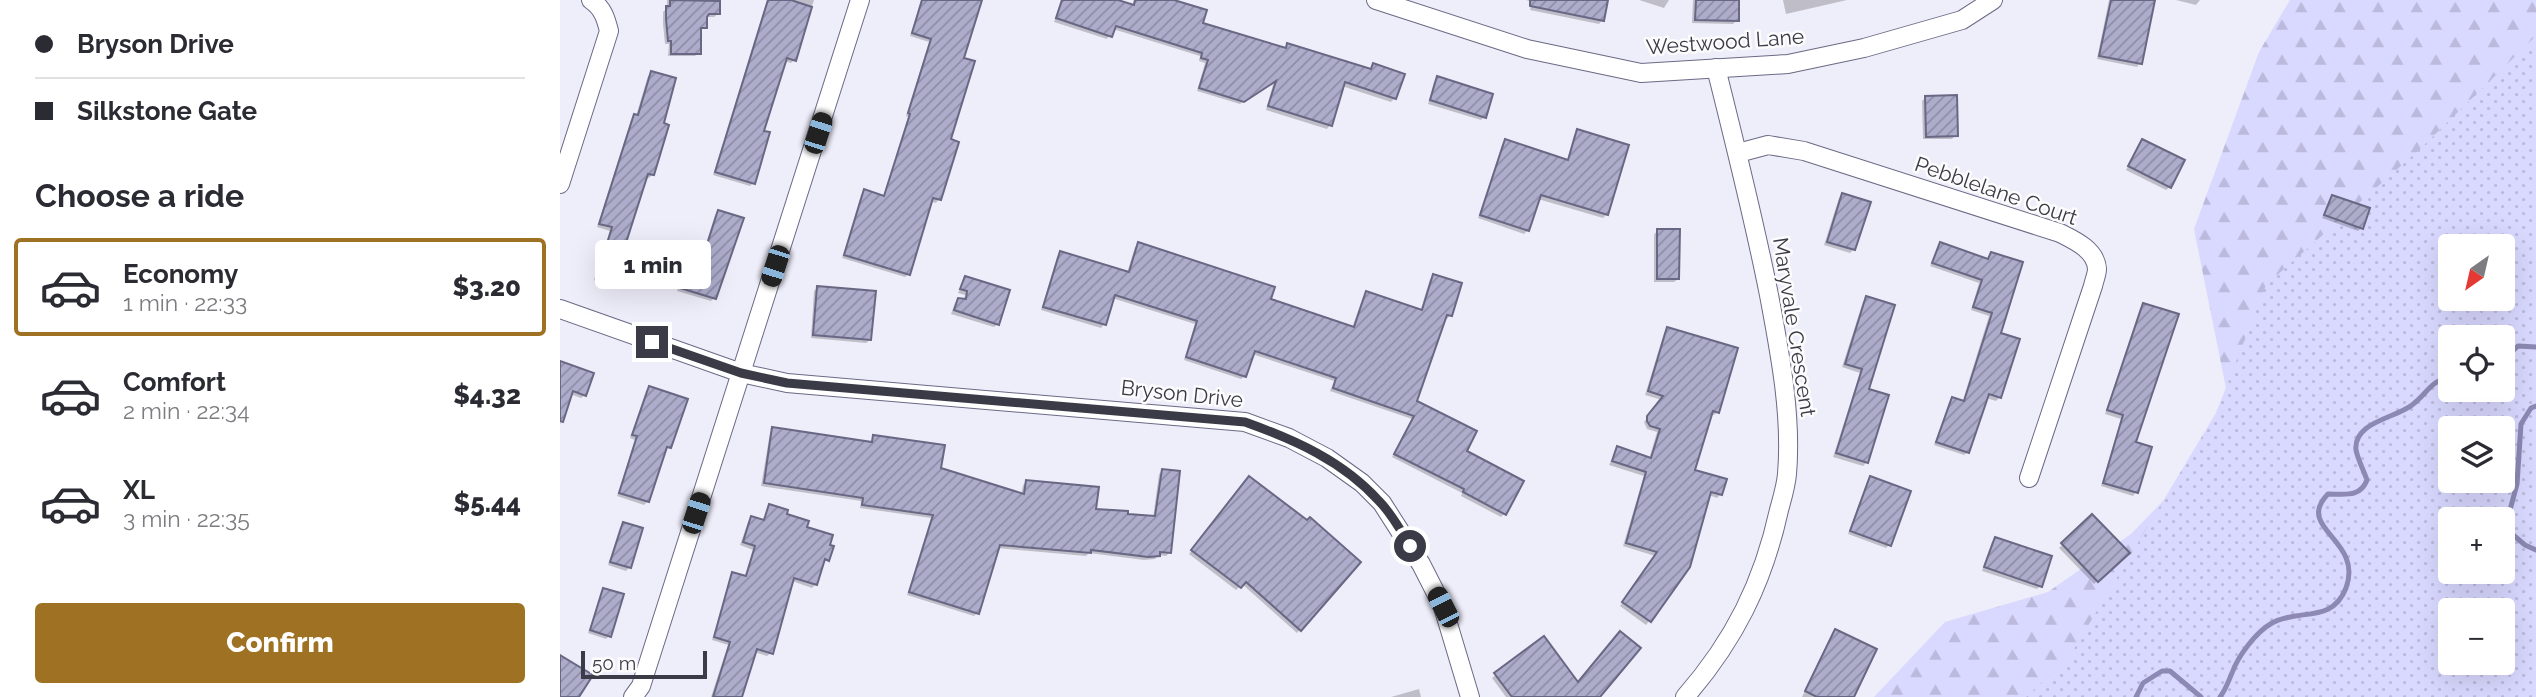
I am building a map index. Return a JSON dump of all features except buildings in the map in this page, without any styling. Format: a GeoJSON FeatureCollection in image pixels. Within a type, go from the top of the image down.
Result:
{"type":"FeatureCollection","features":[{"type":"Feature","properties":{"kind":"street"},"geometry":{"type":"LineString","coordinates":[[560,184],[610,31],[598,4],[591,0]]}},
{"type":"Feature","properties":{"kind":"street"},"geometry":{"type":"LineString","coordinates":[[633,697],[641,687],[860,0]]}},
{"type":"Feature","properties":{"kind":"street","name":"Westwood Lane"},"geometry":{"type":"LineString","coordinates":[[1376,0],[1527,49],[1641,72],[1788,64],[1864,48],[1962,19],[1993,0]]}},
{"type":"Feature","properties":{"kind":"street","name":"Maryvale Crescent"},"geometry":{"type":"LineString","coordinates":[[1685,697],[1733,633],[1762,573],[1787,477],[1788,435],[1776,334],[1738,153],[1716,68]]}},
{"type":"Feature","properties":{"kind":"street","name":"Pebblelane Court"},"geometry":{"type":"LineString","coordinates":[[1738,153],[1768,145],[1804,151],[2060,233],[2078,242],[2091,254],[2097,268],[2093,286],[2029,478]]}},
{"type":"Feature","properties":{"kind":"street","name":"Bryson Drive"},"geometry":{"type":"LineString","coordinates":[[560,309],[741,373],[787,383],[1245,422],[1289,438],[1327,458],[1362,483],[1382,503],[1421,564],[1443,607],[1470,697]]}},
{"type":"Feature","properties":{"kind":"green space"},"geometry":{"type":"Polygon","coordinates":[[[2290,0],[2536,0],[2536,697],[1874,697],[1945,622],[2048,592],[2131,534],[2234,428],[2194,229],[2259,52],[2290,0]]]}},
{"type":"Feature","properties":{"kind":"green space"},"geometry":{"type":"Polygon","coordinates":[[[2536,36],[2536,697],[2026,697],[2068,659],[2216,413],[2266,285],[2419,150],[2536,36]]]}},
{"type":"Feature","properties":{"kind":"waterway"},"geometry":{"type":"LineString","coordinates":[[2515,349],[2518,346],[2536,347]]}},
{"type":"Feature","properties":{"kind":"waterway"},"geometry":{"type":"LineString","coordinates":[[2220,697],[2243,652],[2266,627],[2282,619],[2324,611],[2340,599],[2346,588],[2349,571],[2346,558],[2319,517],[2320,506],[2328,494],[2351,494],[2364,486],[2367,480],[2356,450],[2361,433],[2377,422],[2405,410],[2438,382]]}},
{"type":"Feature","properties":{"kind":"waterway"},"geometry":{"type":"LineString","coordinates":[[2536,406],[2531,408],[2521,424],[2517,484],[2510,510],[2512,534],[2536,550]]}},
{"type":"Feature","properties":{"kind":"waterway"},"geometry":{"type":"LineString","coordinates":[[2136,697],[2143,683],[2162,671],[2170,671],[2201,697]]}},
{"type":"Feature","properties":{"kind":"route"},"geometry":{"type":"LineString","coordinates":[[652,342],[741,373],[787,383],[1245,422],[1289,438],[1327,458],[1362,483],[1382,503],[1410,546]]}}]}
